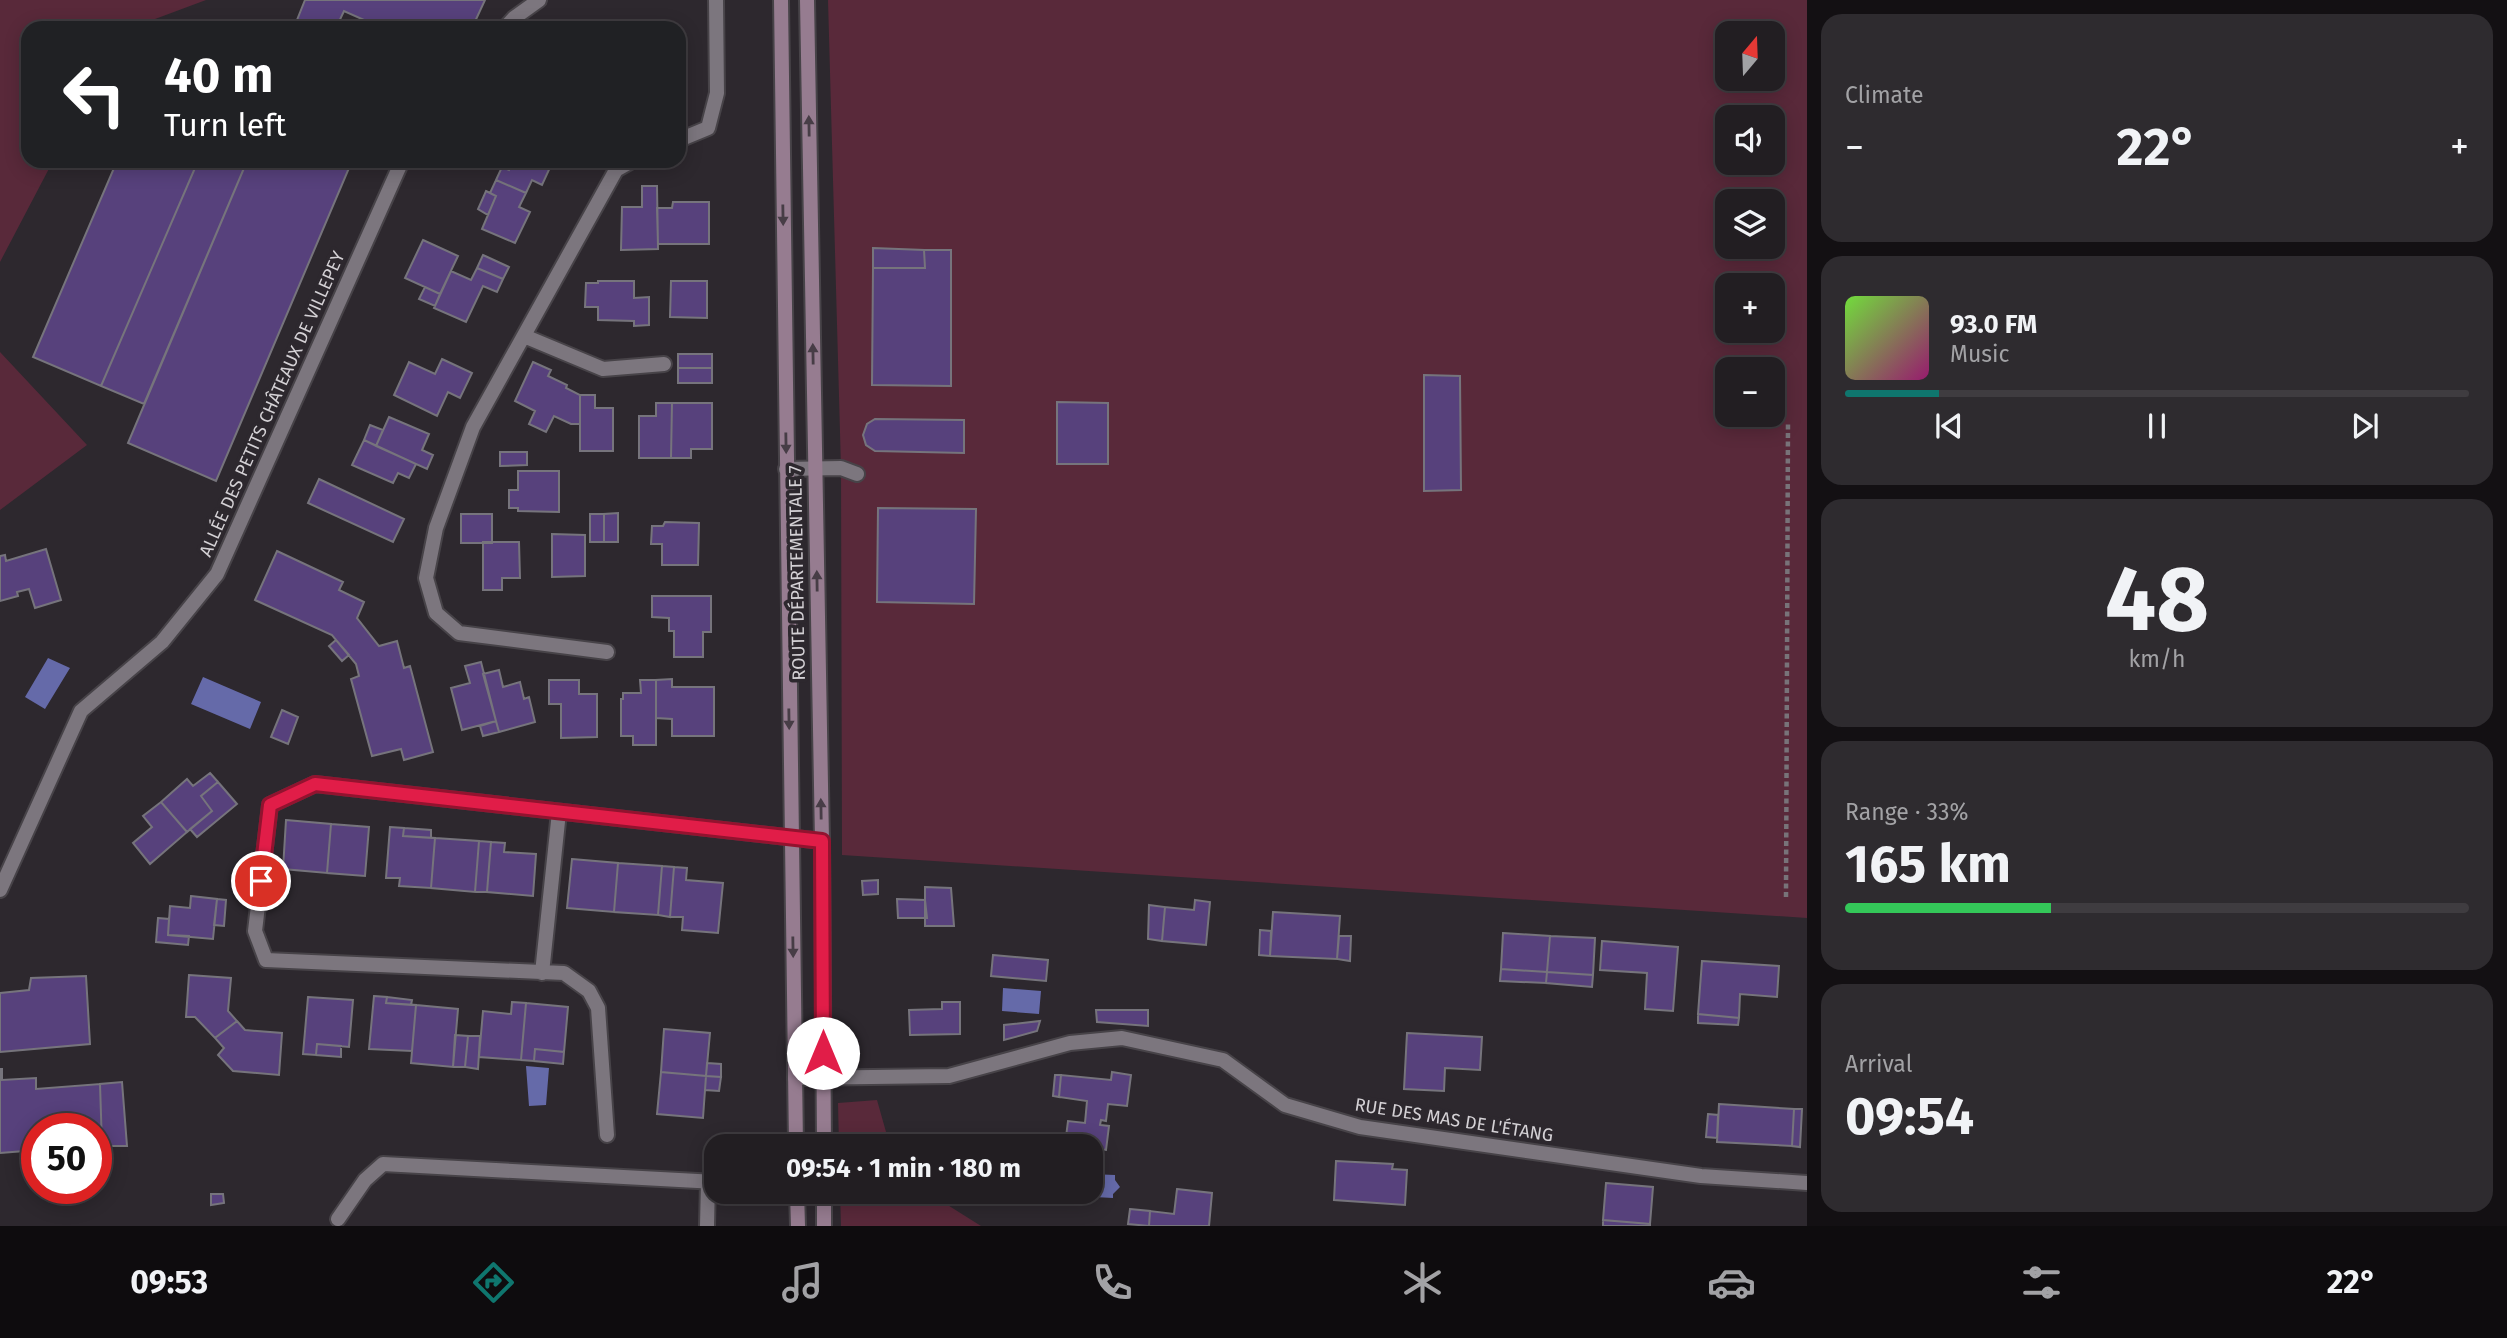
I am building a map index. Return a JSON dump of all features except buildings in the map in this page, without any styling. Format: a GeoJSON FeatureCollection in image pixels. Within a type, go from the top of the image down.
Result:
{"type":"FeatureCollection","features":[{"type":"Feature","properties":{"kind":"main road","name":"ROUTE DÉPARTEMENTALE 7"},"geometry":{"type":"LineString","coordinates":[[780,0],[796,1134]]}},
{"type":"Feature","properties":{"kind":"main road","name":"ROUTE DÉPARTEMENTALE 7"},"geometry":{"type":"LineString","coordinates":[[807,0],[822,841],[824,1134]]}},
{"type":"Feature","properties":{"kind":"main road"},"geometry":{"type":"LineString","coordinates":[[797,1204],[797,1226]]}},
{"type":"Feature","properties":{"kind":"main road"},"geometry":{"type":"LineString","coordinates":[[824,1204],[824,1226]]}},
{"type":"Feature","properties":{"kind":"street"},"geometry":{"type":"LineString","coordinates":[[512,21],[540,0]]}},
{"type":"Feature","properties":{"kind":"street"},"geometry":{"type":"LineString","coordinates":[[686,137],[708,128],[717,93],[716,0]]}},
{"type":"Feature","properties":{"kind":"street","name":"ALLÉE DES PETITS CHÂTEAUX DE VILLEPEY"},"geometry":{"type":"LineString","coordinates":[[0,891],[81,711],[162,642],[217,574],[399,168]]}},
{"type":"Feature","properties":{"kind":"street"},"geometry":{"type":"LineString","coordinates":[[607,652],[459,633],[436,613],[426,578],[436,528],[474,427],[616,170],[620,168]]}},
{"type":"Feature","properties":{"kind":"street"},"geometry":{"type":"LineString","coordinates":[[524,336],[603,369],[664,363]]}},
{"type":"Feature","properties":{"kind":"street"},"geometry":{"type":"LineString","coordinates":[[786,469],[841,468],[857,474]]}},
{"type":"Feature","properties":{"kind":"street"},"geometry":{"type":"LineString","coordinates":[[607,1135],[598,1008],[589,991],[564,974],[266,960],[255,932],[270,805],[315,784],[822,841]]}},
{"type":"Feature","properties":{"kind":"street"},"geometry":{"type":"LineString","coordinates":[[542,973],[559,812]]}},
{"type":"Feature","properties":{"kind":"street","name":"RUE DES MAS DE L'ÉTANG"},"geometry":{"type":"LineString","coordinates":[[795,1078],[949,1076],[1070,1043],[1122,1038],[1223,1060],[1285,1105],[1360,1128],[1700,1176],[1807,1183]]}},
{"type":"Feature","properties":{"kind":"street"},"geometry":{"type":"LineString","coordinates":[[338,1219],[365,1180],[383,1164],[704,1182]]}},
{"type":"Feature","properties":{"kind":"street"},"geometry":{"type":"LineString","coordinates":[[707,1226],[710,1204]]}},
{"type":"Feature","properties":{"kind":"path"},"geometry":{"type":"LineString","coordinates":[[1786,897],[1788,422]]}},
{"type":"Feature","properties":{"kind":"shaded area"},"geometry":{"type":"Polygon","coordinates":[[[0,0],[206,0],[150,21],[21,21],[21,168],[49,168],[0,262],[0,0]]]}},
{"type":"Feature","properties":{"kind":"shaded area"},"geometry":{"type":"Polygon","coordinates":[[[828,0],[1807,0],[1807,918],[842,855],[841,468],[828,0]]]}},
{"type":"Feature","properties":{"kind":"shaded area"},"geometry":{"type":"Polygon","coordinates":[[[0,352],[87,445],[0,510],[0,352]]]}},
{"type":"Feature","properties":{"kind":"shaded area"},"geometry":{"type":"Polygon","coordinates":[[[877,1100],[887,1134],[839,1134],[838,1103],[877,1100]]]}},
{"type":"Feature","properties":{"kind":"shaded area"},"geometry":{"type":"Polygon","coordinates":[[[840,1204],[946,1204],[981,1226],[841,1226],[840,1204]]]}},
{"type":"Feature","properties":{"kind":"water"},"geometry":{"type":"Polygon","coordinates":[[[48,658],[70,668],[45,709],[25,697],[48,658]]]}},
{"type":"Feature","properties":{"kind":"water"},"geometry":{"type":"Polygon","coordinates":[[[203,677],[261,702],[250,729],[191,704],[203,677]]]}},
{"type":"Feature","properties":{"kind":"water"},"geometry":{"type":"Polygon","coordinates":[[[1003,988],[1041,991],[1039,1014],[1002,1011],[1003,988]]]}},
{"type":"Feature","properties":{"kind":"water"},"geometry":{"type":"Polygon","coordinates":[[[526,1066],[549,1068],[546,1105],[529,1106],[526,1066]]]}},
{"type":"Feature","properties":{"kind":"water"},"geometry":{"type":"Polygon","coordinates":[[[1103,1175],[1115,1175],[1120,1187],[1113,1194],[1113,1198],[1103,1197],[1103,1175]]]}},
{"type":"Feature","properties":{"kind":"route"},"geometry":{"type":"LineString","coordinates":[[261,881],[270,805],[315,784],[822,841],[823,1053]]}}]}
